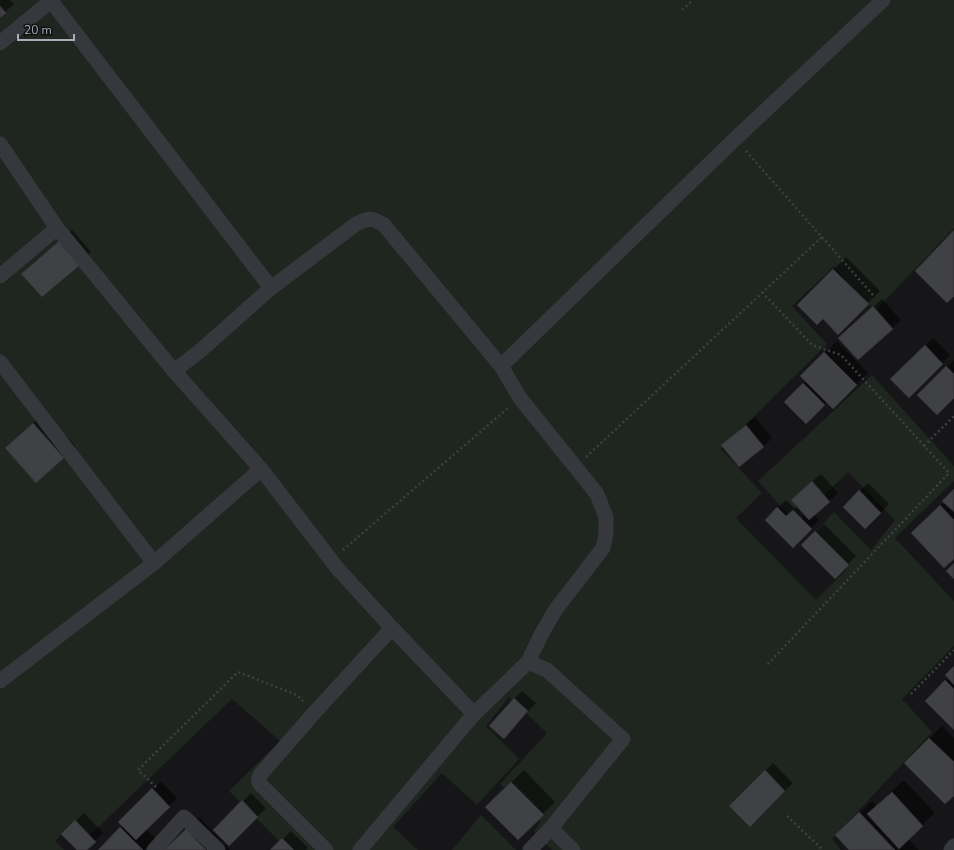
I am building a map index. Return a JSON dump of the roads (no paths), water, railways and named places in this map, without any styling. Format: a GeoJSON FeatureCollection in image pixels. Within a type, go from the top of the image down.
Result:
{"type":"FeatureCollection","features":[{"type":"Feature","properties":{"kind":"street"},"geometry":{"type":"LineString","coordinates":[[502,366],[735,139],[884,0]]}},
{"type":"Feature","properties":{"kind":"street"},"geometry":{"type":"LineString","coordinates":[[0,43],[52,1],[271,288]]}},
{"type":"Feature","properties":{"kind":"street"},"geometry":{"type":"LineString","coordinates":[[0,144],[57,228],[174,371],[261,469],[338,569],[474,714]]}},
{"type":"Feature","properties":{"kind":"street"},"geometry":{"type":"LineString","coordinates":[[174,371],[200,351],[271,288],[356,224],[374,219],[384,225],[502,366],[520,398],[596,494],[606,517],[606,534],[603,548],[556,609],[528,662],[474,714],[360,850]]}},
{"type":"Feature","properties":{"kind":"street"},"geometry":{"type":"LineString","coordinates":[[0,276],[57,228]]}},
{"type":"Feature","properties":{"kind":"street"},"geometry":{"type":"LineString","coordinates":[[0,362],[154,563]]}},
{"type":"Feature","properties":{"kind":"street"},"geometry":{"type":"LineString","coordinates":[[0,681],[154,563],[261,469]]}},
{"type":"Feature","properties":{"kind":"street"},"geometry":{"type":"LineString","coordinates":[[326,850],[260,784],[258,778],[314,713],[392,628]]}},
{"type":"Feature","properties":{"kind":"street"},"geometry":{"type":"LineString","coordinates":[[528,662],[547,670],[623,739],[551,828],[530,850]]}},
{"type":"Feature","properties":{"kind":"street"},"geometry":{"type":"LineString","coordinates":[[154,850],[184,816],[218,850]]}},
{"type":"Feature","properties":{"kind":"street"},"geometry":{"type":"LineString","coordinates":[[551,828],[573,850]]}},
{"type":"Feature","properties":{"kind":"street"},"geometry":{"type":"LineString","coordinates":[[951,850],[954,846]]}}]}
